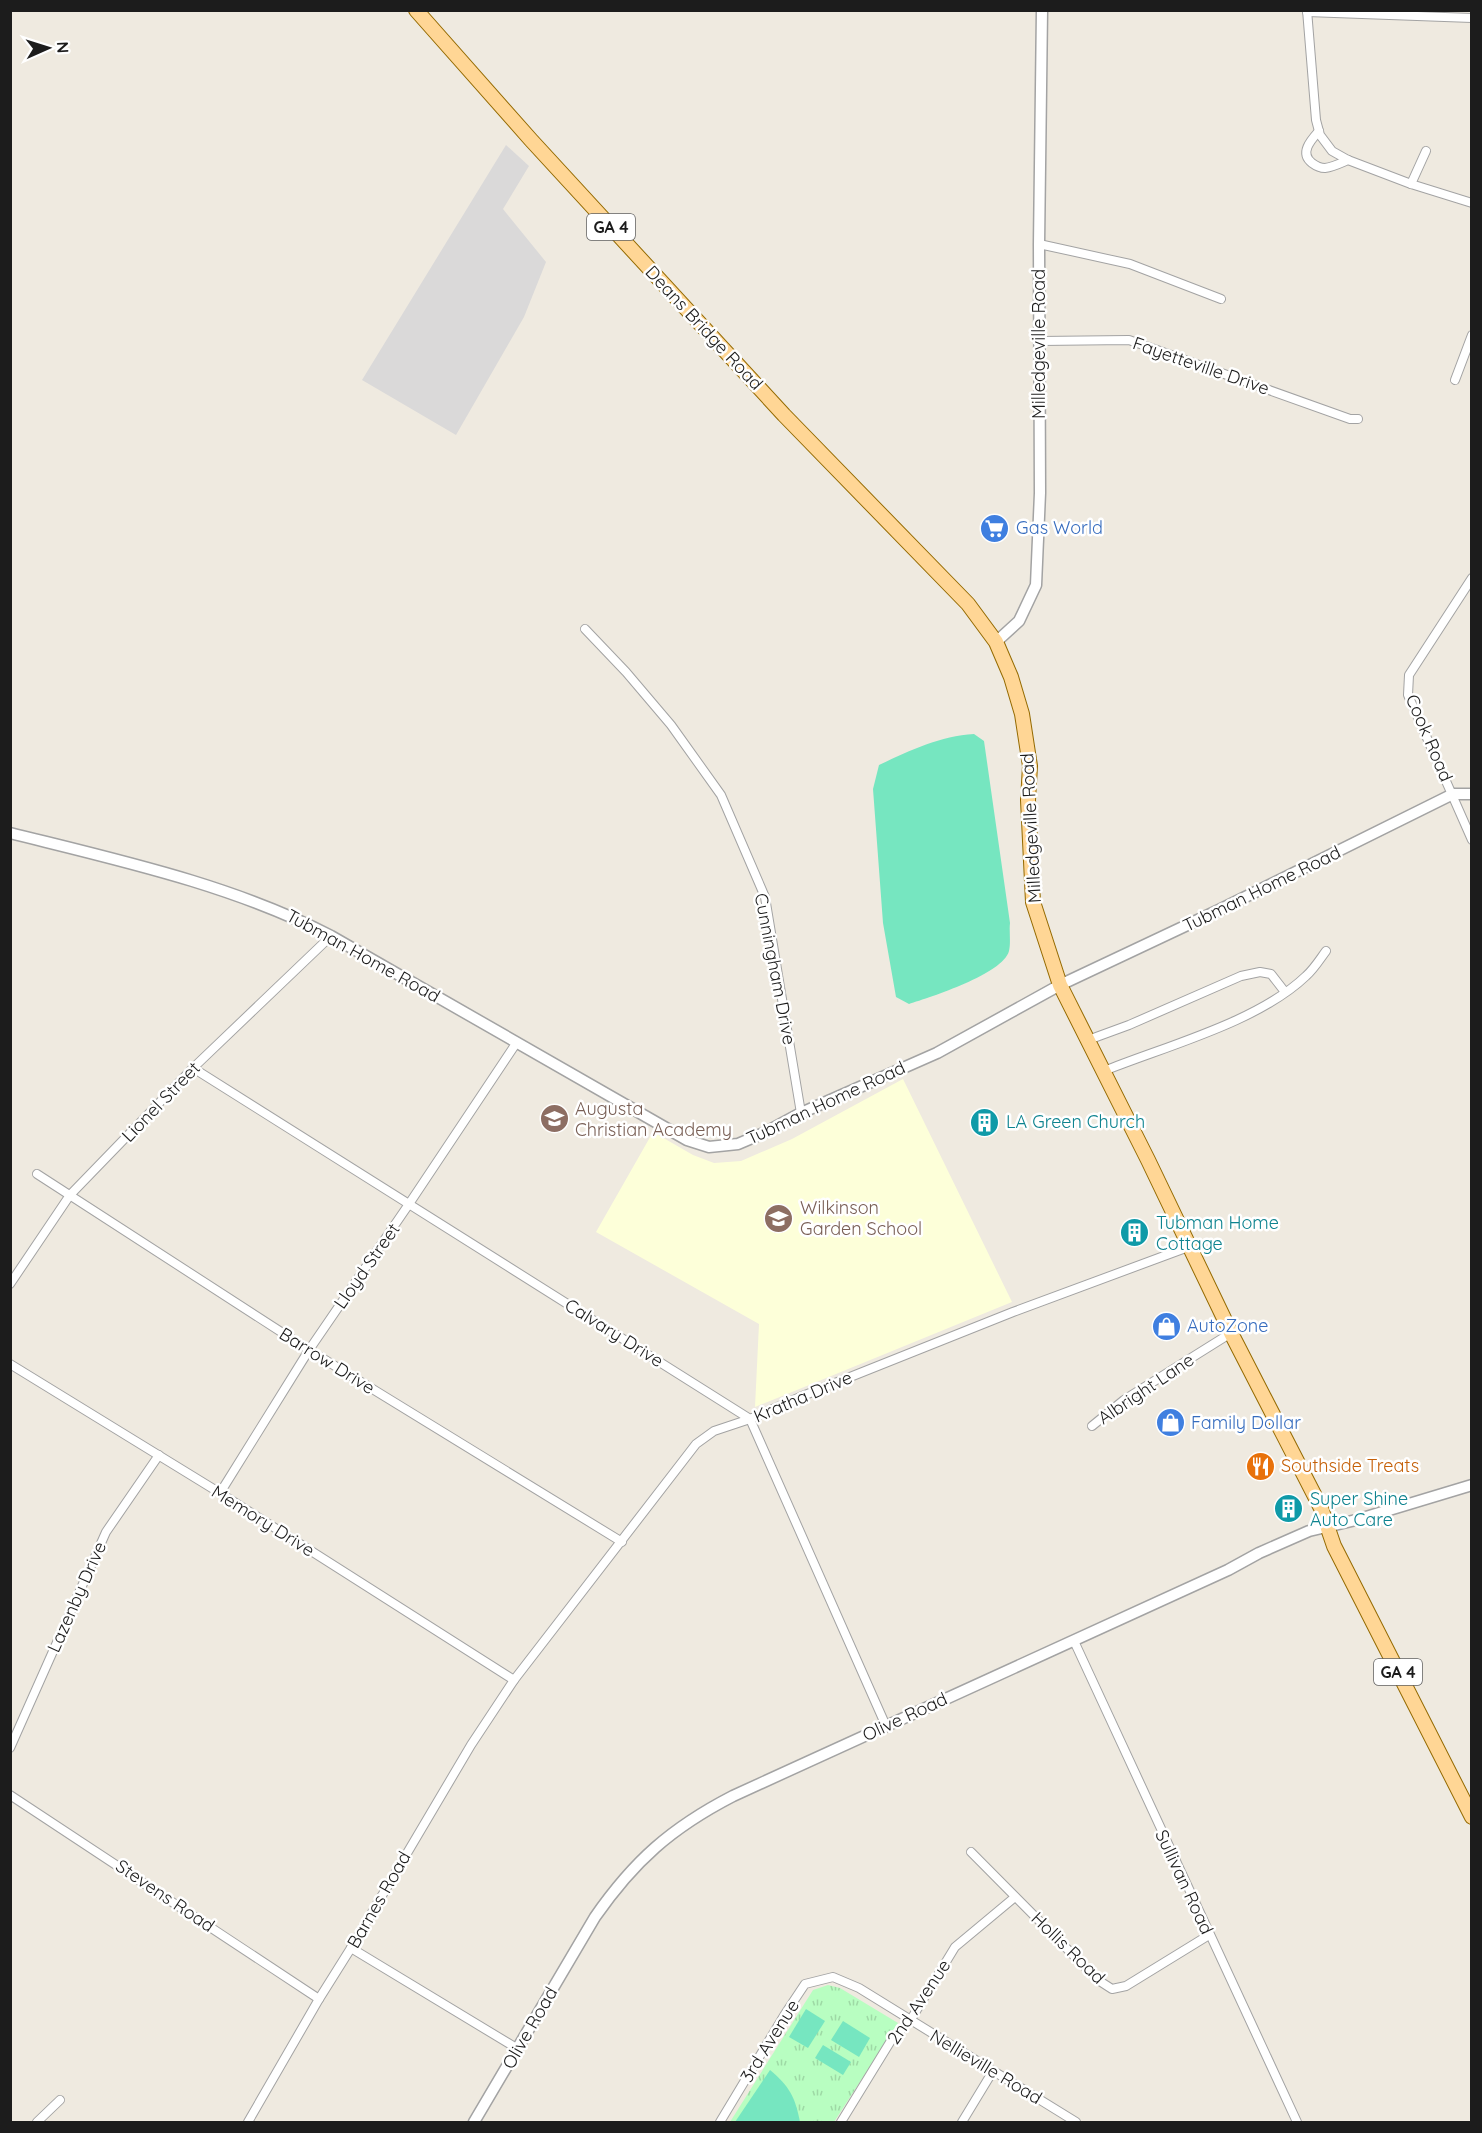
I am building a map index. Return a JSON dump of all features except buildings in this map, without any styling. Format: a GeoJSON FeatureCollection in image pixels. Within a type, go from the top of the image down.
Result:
{"type":"FeatureCollection","features":[{"type":"Feature","properties":{"kind":"main road","name":"Deans Bridge Road"},"geometry":{"type":"LineString","coordinates":[[416,10],[784,415],[968,604],[996,642]]}},
{"type":"Feature","properties":{"kind":"main road","name":"Milledgeville Road"},"geometry":{"type":"LineString","coordinates":[[996,642],[1011,677],[1022,714],[1030,766],[1028,800],[1033,902],[1059,986],[1104,1071],[1191,1246],[1231,1333],[1321,1508],[1334,1546],[1472,1817]]}},
{"type":"Feature","properties":{"kind":"street","name":"Milledgeville Road"},"geometry":{"type":"LineString","coordinates":[[996,642],[1019,621],[1036,585],[1041,493],[1039,244],[1042,10]]}},
{"type":"Feature","properties":{"kind":"street"},"geometry":{"type":"LineString","coordinates":[[1472,18],[1307,11],[1318,130],[1332,151],[1348,160],[1411,184],[1472,203]]}},
{"type":"Feature","properties":{"kind":"street"},"geometry":{"type":"LineString","coordinates":[[1318,130],[1308,144],[1306,157],[1319,167],[1325,168],[1348,160]]}},
{"type":"Feature","properties":{"kind":"street"},"geometry":{"type":"LineString","coordinates":[[1411,184],[1426,152]]}},
{"type":"Feature","properties":{"kind":"street"},"geometry":{"type":"LineString","coordinates":[[1039,244],[1130,264],[1221,299]]}},
{"type":"Feature","properties":{"kind":"street"},"geometry":{"type":"LineString","coordinates":[[1455,380],[1472,335]]}},
{"type":"Feature","properties":{"kind":"street","name":"Fayetteville Drive"},"geometry":{"type":"LineString","coordinates":[[1040,341],[1129,340],[1350,419],[1358,419]]}},
{"type":"Feature","properties":{"kind":"street","name":"Cook Road"},"geometry":{"type":"LineString","coordinates":[[1472,578],[1409,675],[1408,695],[1472,840]]}},
{"type":"Feature","properties":{"kind":"street","name":"Cunningham Drive"},"geometry":{"type":"LineString","coordinates":[[585,629],[626,672],[671,725],[722,795],[765,897],[801,1113]]}},
{"type":"Feature","properties":{"kind":"street","name":"Tubman Home Road"},"geometry":{"type":"LineString","coordinates":[[10,833],[212,887],[281,911],[331,936],[687,1140],[709,1147],[738,1144],[801,1113],[937,1053],[1059,986],[1229,906],[1453,794],[1472,794]]}},
{"type":"Feature","properties":{"kind":"street","name":"Lionel Street"},"geometry":{"type":"LineString","coordinates":[[10,1284],[70,1195],[193,1068],[331,936]]}},
{"type":"Feature","properties":{"kind":"street"},"geometry":{"type":"LineString","coordinates":[[1104,1071],[1260,1009],[1307,975],[1326,951]]}},
{"type":"Feature","properties":{"kind":"street"},"geometry":{"type":"LineString","coordinates":[[1088,1040],[1129,1025],[1241,976],[1260,972],[1271,974],[1286,992]]}},
{"type":"Feature","properties":{"kind":"street","name":"Lloyd Street"},"geometry":{"type":"LineString","coordinates":[[220,1493],[309,1350],[517,1042]]}},
{"type":"Feature","properties":{"kind":"street","name":"Calvary Drive"},"geometry":{"type":"LineString","coordinates":[[193,1068],[750,1419]]}},
{"type":"Feature","properties":{"kind":"street","name":"Barrow Drive"},"geometry":{"type":"LineString","coordinates":[[38,1174],[309,1350],[622,1542]]}},
{"type":"Feature","properties":{"kind":"street","name":"Kratha Drive"},"geometry":{"type":"LineString","coordinates":[[514,1680],[696,1443],[714,1431],[750,1419],[992,1321],[1191,1246]]}},
{"type":"Feature","properties":{"kind":"street","name":"Albright Lane"},"geometry":{"type":"LineString","coordinates":[[1092,1426],[1124,1400],[1231,1333]]}},
{"type":"Feature","properties":{"kind":"street","name":"Memory Drive"},"geometry":{"type":"LineString","coordinates":[[10,1364],[220,1493],[514,1680]]}},
{"type":"Feature","properties":{"kind":"street"},"geometry":{"type":"LineString","coordinates":[[750,1419],[885,1726]]}},
{"type":"Feature","properties":{"kind":"street","name":"Lazenby Drive"},"geometry":{"type":"LineString","coordinates":[[10,1748],[106,1532],[159,1455]]}},
{"type":"Feature","properties":{"kind":"street","name":"Olive Road"},"geometry":{"type":"LineString","coordinates":[[474,2122],[595,1917],[624,1877],[647,1853],[695,1816],[1299,1535],[1472,1485]]}},
{"type":"Feature","properties":{"kind":"street","name":"Sullivan Road"},"geometry":{"type":"LineString","coordinates":[[1074,1641],[1297,2122]]}},
{"type":"Feature","properties":{"kind":"street","name":"Barnes Road"},"geometry":{"type":"LineString","coordinates":[[248,2122],[471,1744],[514,1680]]}},
{"type":"Feature","properties":{"kind":"street","name":"Stevens Road"},"geometry":{"type":"LineString","coordinates":[[10,1795],[319,1999]]}},
{"type":"Feature","properties":{"kind":"street","name":"Hollis Road"},"geometry":{"type":"LineString","coordinates":[[971,1852],[1098,1980],[1112,1989],[1126,1986],[1209,1935]]}},
{"type":"Feature","properties":{"kind":"street","name":"2nd Avenue"},"geometry":{"type":"LineString","coordinates":[[841,2122],[892,2039],[910,2021],[955,1947],[1015,1897]]}},
{"type":"Feature","properties":{"kind":"street"},"geometry":{"type":"LineString","coordinates":[[351,1948],[518,2049]]}},
{"type":"Feature","properties":{"kind":"street","name":"Nellieville Road"},"geometry":{"type":"LineString","coordinates":[[833,1977],[859,1988],[1076,2122]]}},
{"type":"Feature","properties":{"kind":"street","name":"3rd Avenue"},"geometry":{"type":"LineString","coordinates":[[720,2122],[805,1984],[833,1977]]}},
{"type":"Feature","properties":{"kind":"street"},"geometry":{"type":"LineString","coordinates":[[962,2122],[993,2071]]}},
{"type":"Feature","properties":{"kind":"street"},"geometry":{"type":"LineString","coordinates":[[37,2122],[60,2100]]}},
{"type":"Feature","properties":{"kind":"shaded area"},"geometry":{"type":"Polygon","coordinates":[[[506,145],[529,166],[503,209],[546,262],[524,317],[456,435],[362,380],[506,145]]]}},
{"type":"Feature","properties":{"kind":"shaded area"},"geometry":{"type":"Polygon","coordinates":[[[903,1079],[1012,1302],[755,1407],[759,1324],[596,1232],[653,1132],[693,1155],[714,1163],[741,1161],[792,1139],[903,1079]]]}},
{"type":"Feature","properties":{"kind":"green space"},"geometry":{"type":"Polygon","coordinates":[[[974,734],[984,741],[1010,923],[1009,951],[1004,960],[981,976],[909,1004],[896,997],[883,923],[873,789],[879,765],[937,741],[974,734]]]}},
{"type":"Feature","properties":{"kind":"green space"},"geometry":{"type":"Polygon","coordinates":[[[828,1985],[840,1988],[898,2023],[834,2122],[730,2122],[813,1990],[828,1985]]]}},
{"type":"Feature","properties":{"kind":"green space"},"geometry":{"type":"Polygon","coordinates":[[[806,2009],[825,2021],[808,2048],[789,2037],[806,2009]]]}},
{"type":"Feature","properties":{"kind":"green space"},"geometry":{"type":"Polygon","coordinates":[[[843,2021],[870,2038],[859,2057],[831,2040],[843,2021]]]}},
{"type":"Feature","properties":{"kind":"green space"},"geometry":{"type":"Polygon","coordinates":[[[823,2045],[851,2062],[843,2075],[815,2058],[823,2045]]]}},
{"type":"Feature","properties":{"kind":"green space"},"geometry":{"type":"Polygon","coordinates":[[[770,2070],[791,2093],[800,2122],[735,2122],[770,2070]]]}},
{"type":"Feature","properties":{"kind":"place","name":"Gas World"},"geometry":{"type":"Point","coordinates":[995,528]}},
{"type":"Feature","properties":{"kind":"place","name":"Augusta Christian Academy"},"geometry":{"type":"Point","coordinates":[554,1119]}},
{"type":"Feature","properties":{"kind":"place","name":"LA Green Church"},"geometry":{"type":"Point","coordinates":[985,1122]}},
{"type":"Feature","properties":{"kind":"place","name":"Wilkinson Garden School"},"geometry":{"type":"Point","coordinates":[779,1218]}},
{"type":"Feature","properties":{"kind":"place","name":"Tubman Home Cottage"},"geometry":{"type":"Point","coordinates":[1135,1233]}},
{"type":"Feature","properties":{"kind":"place","name":"AutoZone"},"geometry":{"type":"Point","coordinates":[1166,1326]}},
{"type":"Feature","properties":{"kind":"place","name":"Family Dollar"},"geometry":{"type":"Point","coordinates":[1170,1423]}},
{"type":"Feature","properties":{"kind":"place","name":"Southside Treats"},"geometry":{"type":"Point","coordinates":[1260,1466]}},
{"type":"Feature","properties":{"kind":"place","name":"Super Shine Auto Care"},"geometry":{"type":"Point","coordinates":[1289,1509]}}]}
